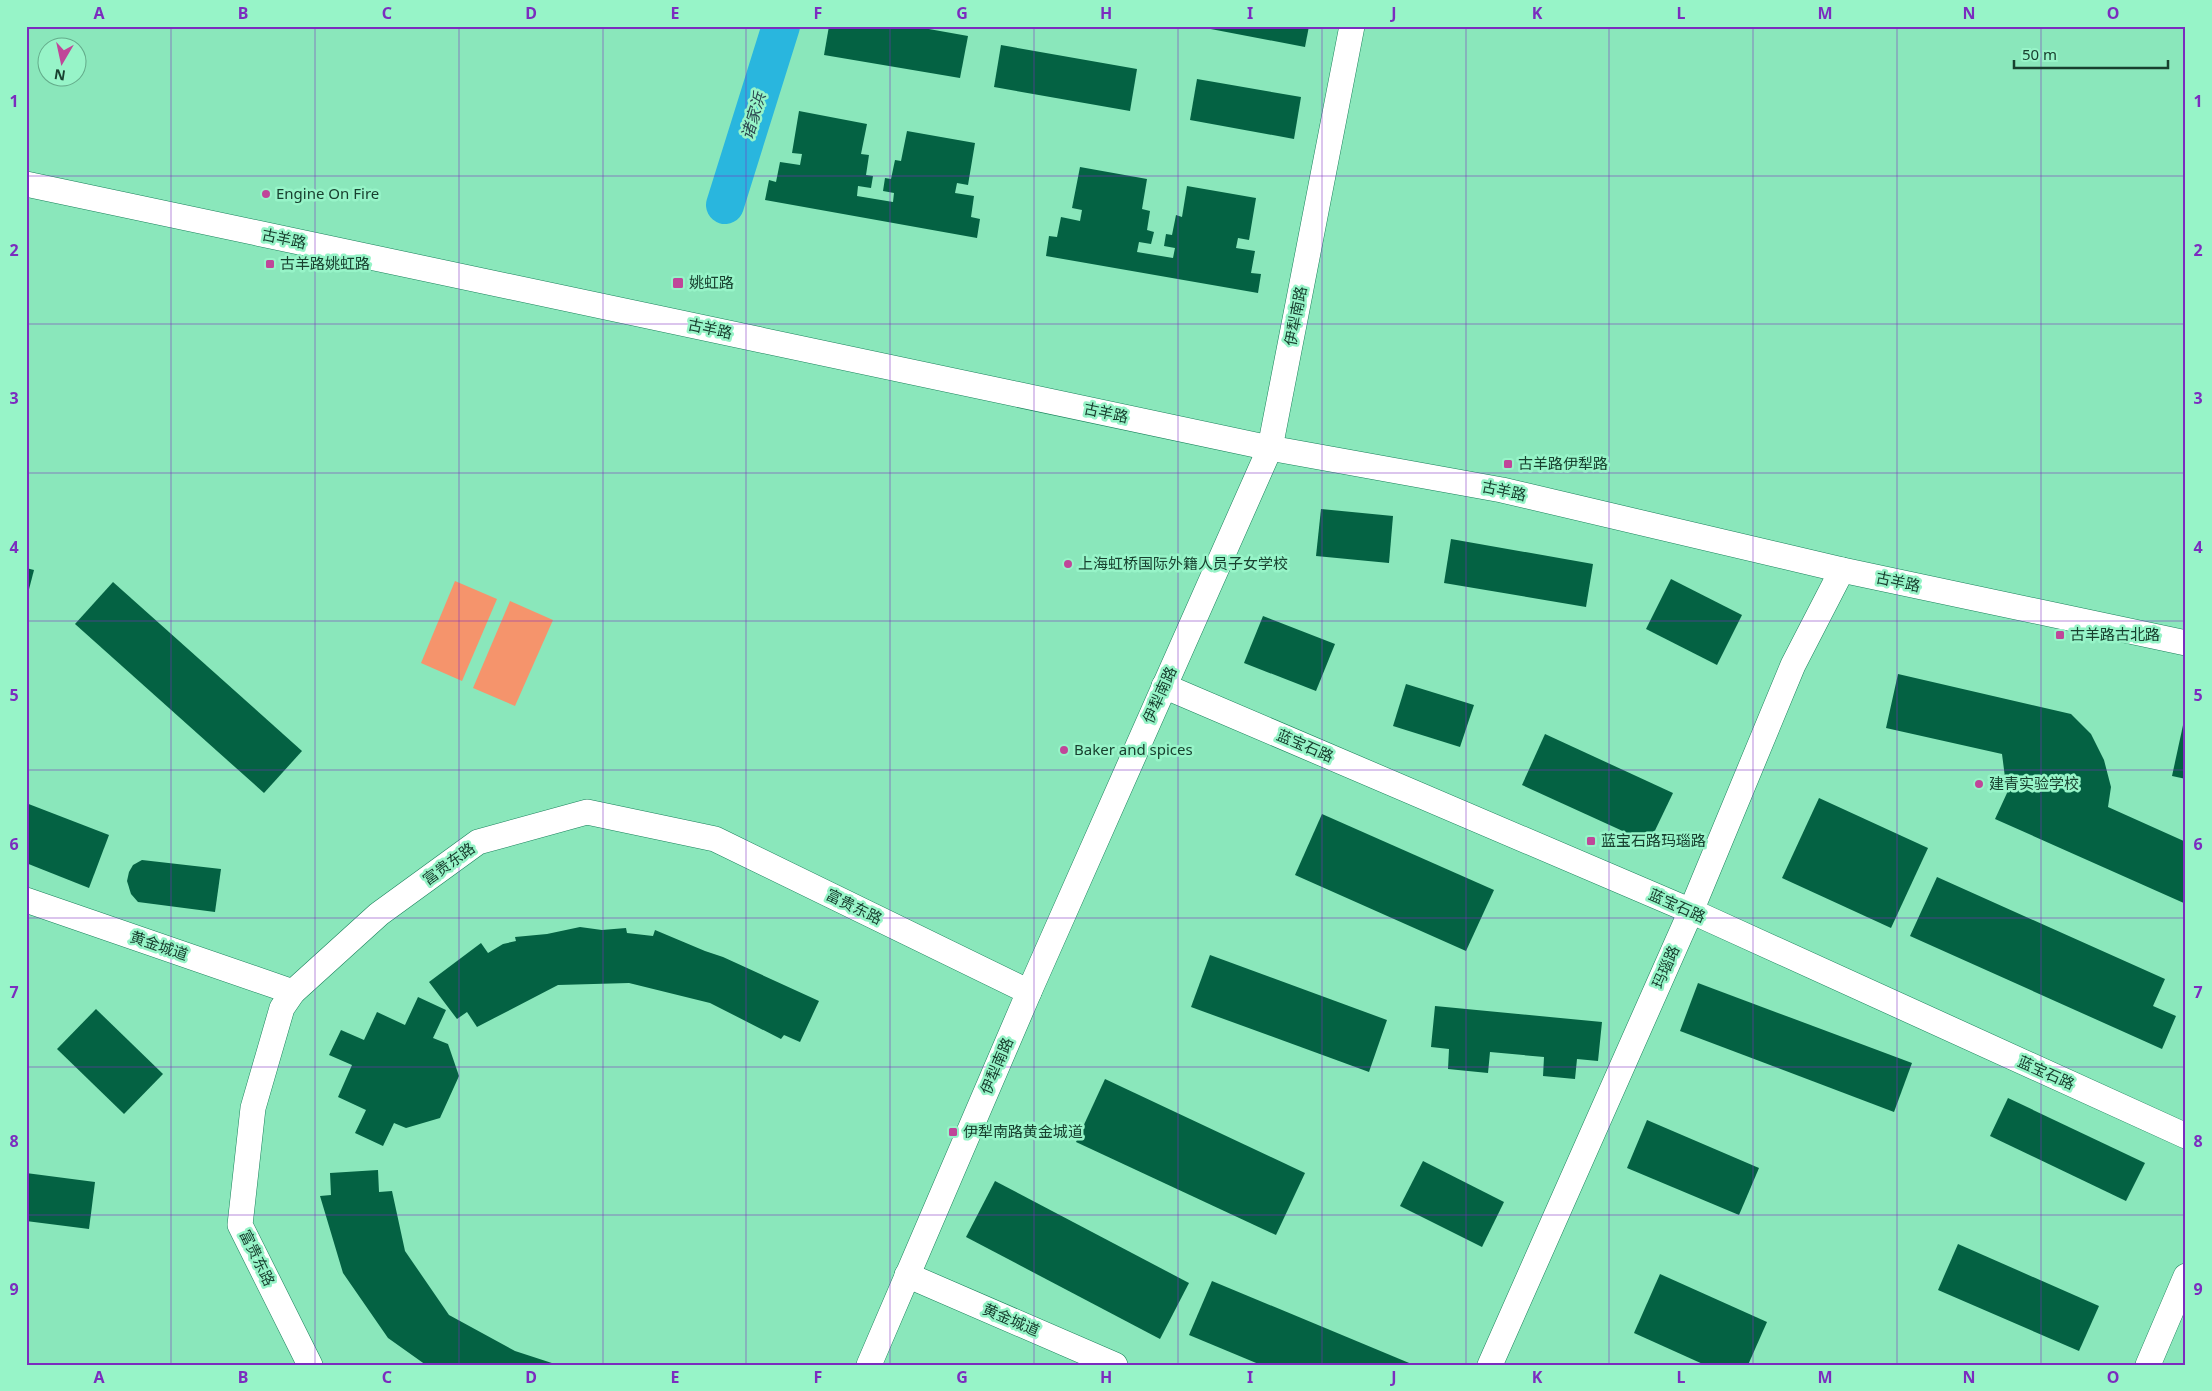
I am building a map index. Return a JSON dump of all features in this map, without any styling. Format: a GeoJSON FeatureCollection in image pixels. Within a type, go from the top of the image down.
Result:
{"type":"FeatureCollection","features":[{"type":"Feature","properties":{"kind":"street","name":"伊犁南路"},"geometry":{"type":"LineString","coordinates":[[869,1365],[1029,992],[1270,448],[1352,26]]}},
{"type":"Feature","properties":{"kind":"street","name":"古羊路"},"geometry":{"type":"LineString","coordinates":[[26,184],[1270,448],[1502,490],[1842,570],[2186,643]]}},
{"type":"Feature","properties":{"kind":"street","name":"玛瑙路"},"geometry":{"type":"LineString","coordinates":[[1490,1365],[1691,911],[1793,665],[1842,570]]}},
{"type":"Feature","properties":{"kind":"street","name":"蓝宝石路"},"geometry":{"type":"LineString","coordinates":[[1164,686],[1691,911],[2186,1136]]}},
{"type":"Feature","properties":{"kind":"street","name":"富贵东路"},"geometry":{"type":"LineString","coordinates":[[310,1365],[240,1225],[253,1108],[282,1008],[293,992],[380,914],[478,842],[587,812],[715,839],[1029,992]]}},
{"type":"Feature","properties":{"kind":"street","name":"黄金城道"},"geometry":{"type":"LineString","coordinates":[[26,900],[293,992]]}},
{"type":"Feature","properties":{"kind":"street","name":"黄金城道"},"geometry":{"type":"LineString","coordinates":[[907,1275],[1115,1365]]}},
{"type":"Feature","properties":{"kind":"street"},"geometry":{"type":"LineString","coordinates":[[2148,1365],[2186,1276]]}},
{"type":"Feature","properties":{"kind":"shaded area"},"geometry":{"type":"Polygon","coordinates":[[[455,581],[497,599],[462,681],[421,663],[455,581]]]}},
{"type":"Feature","properties":{"kind":"shaded area"},"geometry":{"type":"Polygon","coordinates":[[[510,601],[553,620],[515,706],[473,688],[510,601]]]}},
{"type":"Feature","properties":{"kind":"building"},"geometry":{"type":"Polygon","coordinates":[[[829,26],[912,26],[968,36],[960,78],[824,55],[829,26]]]}},
{"type":"Feature","properties":{"kind":"building"},"geometry":{"type":"Polygon","coordinates":[[[1195,26],[1309,26],[1305,47],[1195,26]]]}},
{"type":"Feature","properties":{"kind":"building"},"geometry":{"type":"Polygon","coordinates":[[[1001,45],[1137,69],[1130,111],[994,87],[1001,45]]]}},
{"type":"Feature","properties":{"kind":"building"},"geometry":{"type":"Polygon","coordinates":[[[1197,79],[1301,97],[1294,139],[1190,120],[1197,79]]]}},
{"type":"Feature","properties":{"kind":"building"},"geometry":{"type":"Polygon","coordinates":[[[799,111],[867,124],[861,154],[869,155],[866,175],[873,176],[871,188],[858,186],[857,196],[893,202],[894,193],[883,191],[885,178],[891,179],[895,160],[901,161],[907,131],[975,143],[968,185],[957,183],[955,193],[974,196],[971,217],[980,219],[977,238],[765,200],[769,180],[776,182],[780,162],[800,165],[802,154],[792,153],[799,111]]]}},
{"type":"Feature","properties":{"kind":"building"},"geometry":{"type":"Polygon","coordinates":[[[1080,167],[1147,179],[1142,209],[1150,211],[1147,230],[1154,232],[1151,244],[1139,242],[1137,252],[1173,258],[1175,248],[1164,246],[1166,234],[1172,235],[1176,215],[1182,217],[1187,186],[1256,198],[1249,240],[1238,238],[1236,248],[1255,251],[1251,273],[1261,274],[1258,293],[1046,256],[1049,236],[1057,237],[1061,217],[1080,221],[1082,210],[1072,208],[1080,167]]]}},
{"type":"Feature","properties":{"kind":"building"},"geometry":{"type":"Polygon","coordinates":[[[1321,509],[1393,516],[1389,563],[1316,556],[1321,509]]]}},
{"type":"Feature","properties":{"kind":"building"},"geometry":{"type":"Polygon","coordinates":[[[1451,539],[1593,564],[1586,607],[1444,583],[1451,539]]]}},
{"type":"Feature","properties":{"kind":"building"},"geometry":{"type":"Polygon","coordinates":[[[26,568],[34,570],[27,597],[26,597],[26,568]]]}},
{"type":"Feature","properties":{"kind":"building"},"geometry":{"type":"Polygon","coordinates":[[[1671,579],[1742,615],[1717,665],[1646,629],[1671,579]]]}},
{"type":"Feature","properties":{"kind":"building"},"geometry":{"type":"Polygon","coordinates":[[[113,582],[302,751],[264,793],[75,624],[113,582]]]}},
{"type":"Feature","properties":{"kind":"building"},"geometry":{"type":"Polygon","coordinates":[[[1263,616],[1335,644],[1316,691],[1244,663],[1263,616]]]}},
{"type":"Feature","properties":{"kind":"building"},"geometry":{"type":"Polygon","coordinates":[[[1898,674],[2071,714],[2091,734],[2104,760],[2111,787],[2108,807],[2186,842],[2186,904],[1995,819],[2007,793],[2002,754],[1886,728],[1898,674]]]}},
{"type":"Feature","properties":{"kind":"building"},"geometry":{"type":"Polygon","coordinates":[[[1406,684],[1474,705],[1460,747],[1393,726],[1406,684]]]}},
{"type":"Feature","properties":{"kind":"building"},"geometry":{"type":"Polygon","coordinates":[[[2186,716],[2186,779],[2172,776],[2186,716]]]}},
{"type":"Feature","properties":{"kind":"building"},"geometry":{"type":"Polygon","coordinates":[[[1545,734],[1673,793],[1649,843],[1522,785],[1545,734]]]}},
{"type":"Feature","properties":{"kind":"building"},"geometry":{"type":"Polygon","coordinates":[[[1819,798],[1928,848],[1891,928],[1782,878],[1819,798]]]}},
{"type":"Feature","properties":{"kind":"building"},"geometry":{"type":"Polygon","coordinates":[[[26,803],[109,835],[89,888],[26,863],[26,803]]]}},
{"type":"Feature","properties":{"kind":"building"},"geometry":{"type":"Polygon","coordinates":[[[1322,814],[1494,890],[1466,951],[1295,875],[1322,814]]]}},
{"type":"Feature","properties":{"kind":"building"},"geometry":{"type":"Polygon","coordinates":[[[142,860],[221,869],[215,912],[138,902],[131,894],[127,881],[133,865],[142,860]]]}},
{"type":"Feature","properties":{"kind":"building"},"geometry":{"type":"Polygon","coordinates":[[[1937,877],[2165,979],[2153,1006],[2176,1016],[2162,1049],[1910,936],[1937,877]]]}},
{"type":"Feature","properties":{"kind":"building"},"geometry":{"type":"Polygon","coordinates":[[[580,927],[602,930],[626,928],[627,933],[653,936],[655,930],[723,957],[819,1001],[800,1042],[784,1035],[781,1039],[710,1003],[629,983],[558,985],[477,1027],[467,1012],[457,1019],[429,982],[481,943],[488,953],[503,944],[516,941],[515,937],[547,934],[580,927]]]}},
{"type":"Feature","properties":{"kind":"building"},"geometry":{"type":"Polygon","coordinates":[[[1210,955],[1387,1020],[1369,1072],[1191,1007],[1210,955]]]}},
{"type":"Feature","properties":{"kind":"building"},"geometry":{"type":"Polygon","coordinates":[[[1698,983],[1912,1063],[1894,1112],[1680,1031],[1698,983]]]}},
{"type":"Feature","properties":{"kind":"building"},"geometry":{"type":"Polygon","coordinates":[[[418,997],[446,1010],[433,1038],[448,1044],[459,1076],[440,1118],[406,1128],[394,1123],[383,1146],[355,1133],[366,1110],[338,1097],[352,1065],[329,1055],[341,1030],[364,1040],[377,1012],[405,1025],[418,997]]]}},
{"type":"Feature","properties":{"kind":"building"},"geometry":{"type":"Polygon","coordinates":[[[1435,1006],[1602,1022],[1598,1061],[1577,1059],[1575,1079],[1543,1076],[1544,1057],[1490,1052],[1488,1073],[1448,1069],[1449,1049],[1431,1047],[1435,1006]]]}},
{"type":"Feature","properties":{"kind":"building"},"geometry":{"type":"Polygon","coordinates":[[[96,1009],[163,1074],[124,1114],[57,1049],[96,1009]]]}},
{"type":"Feature","properties":{"kind":"building"},"geometry":{"type":"Polygon","coordinates":[[[1105,1079],[1305,1173],[1276,1235],[1076,1142],[1105,1079]]]}},
{"type":"Feature","properties":{"kind":"building"},"geometry":{"type":"Polygon","coordinates":[[[2008,1098],[2145,1163],[2126,1201],[1990,1136],[2008,1098]]]}},
{"type":"Feature","properties":{"kind":"building"},"geometry":{"type":"Polygon","coordinates":[[[1647,1120],[1759,1168],[1739,1215],[1627,1168],[1647,1120]]]}},
{"type":"Feature","properties":{"kind":"building"},"geometry":{"type":"Polygon","coordinates":[[[1423,1161],[1504,1202],[1482,1247],[1400,1206],[1423,1161]]]}},
{"type":"Feature","properties":{"kind":"building"},"geometry":{"type":"Polygon","coordinates":[[[378,1170],[379,1192],[392,1191],[405,1251],[449,1315],[515,1351],[558,1365],[426,1365],[388,1338],[343,1273],[320,1196],[331,1195],[330,1173],[378,1170]]]}},
{"type":"Feature","properties":{"kind":"building"},"geometry":{"type":"Polygon","coordinates":[[[26,1173],[95,1182],[89,1229],[26,1221],[26,1173]]]}},
{"type":"Feature","properties":{"kind":"building"},"geometry":{"type":"Polygon","coordinates":[[[995,1181],[1189,1283],[1160,1339],[966,1237],[995,1181]]]}},
{"type":"Feature","properties":{"kind":"building"},"geometry":{"type":"Polygon","coordinates":[[[1958,1244],[2099,1306],[2079,1351],[1938,1290],[1958,1244]]]}},
{"type":"Feature","properties":{"kind":"building"},"geometry":{"type":"Polygon","coordinates":[[[1660,1274],[1767,1322],[1748,1365],[1705,1365],[1634,1333],[1660,1274]]]}},
{"type":"Feature","properties":{"kind":"building"},"geometry":{"type":"Polygon","coordinates":[[[1212,1281],[1414,1365],[1261,1365],[1189,1335],[1212,1281]]]}},
{"type":"Feature","properties":{"kind":"waterway","name":"诸家浜"},"geometry":{"type":"LineString","coordinates":[[725,205],[781,26]]}},
{"type":"Feature","properties":{"kind":"place","name":"Engine On Fire"},"geometry":{"type":"Point","coordinates":[266,194]}},
{"type":"Feature","properties":{"kind":"place","name":"古羊路姚虹路"},"geometry":{"type":"Point","coordinates":[270,264]}},
{"type":"Feature","properties":{"kind":"place","name":"姚虹路"},"geometry":{"type":"Point","coordinates":[678,283]}},
{"type":"Feature","properties":{"kind":"place","name":"古羊路伊犁路"},"geometry":{"type":"Point","coordinates":[1508,464]}},
{"type":"Feature","properties":{"kind":"place","name":"上海虹桥国际外籍人员子女学校"},"geometry":{"type":"Point","coordinates":[1068,564]}},
{"type":"Feature","properties":{"kind":"place","name":"古羊路古北路"},"geometry":{"type":"Point","coordinates":[2060,635]}},
{"type":"Feature","properties":{"kind":"place","name":"Baker and spices"},"geometry":{"type":"Point","coordinates":[1064,750]}},
{"type":"Feature","properties":{"kind":"place","name":"建青实验学校"},"geometry":{"type":"Point","coordinates":[1979,784]}},
{"type":"Feature","properties":{"kind":"place","name":"蓝宝石路玛瑙路"},"geometry":{"type":"Point","coordinates":[1591,841]}},
{"type":"Feature","properties":{"kind":"place","name":"伊犁南路黄金城道"},"geometry":{"type":"Point","coordinates":[953,1132]}}]}
